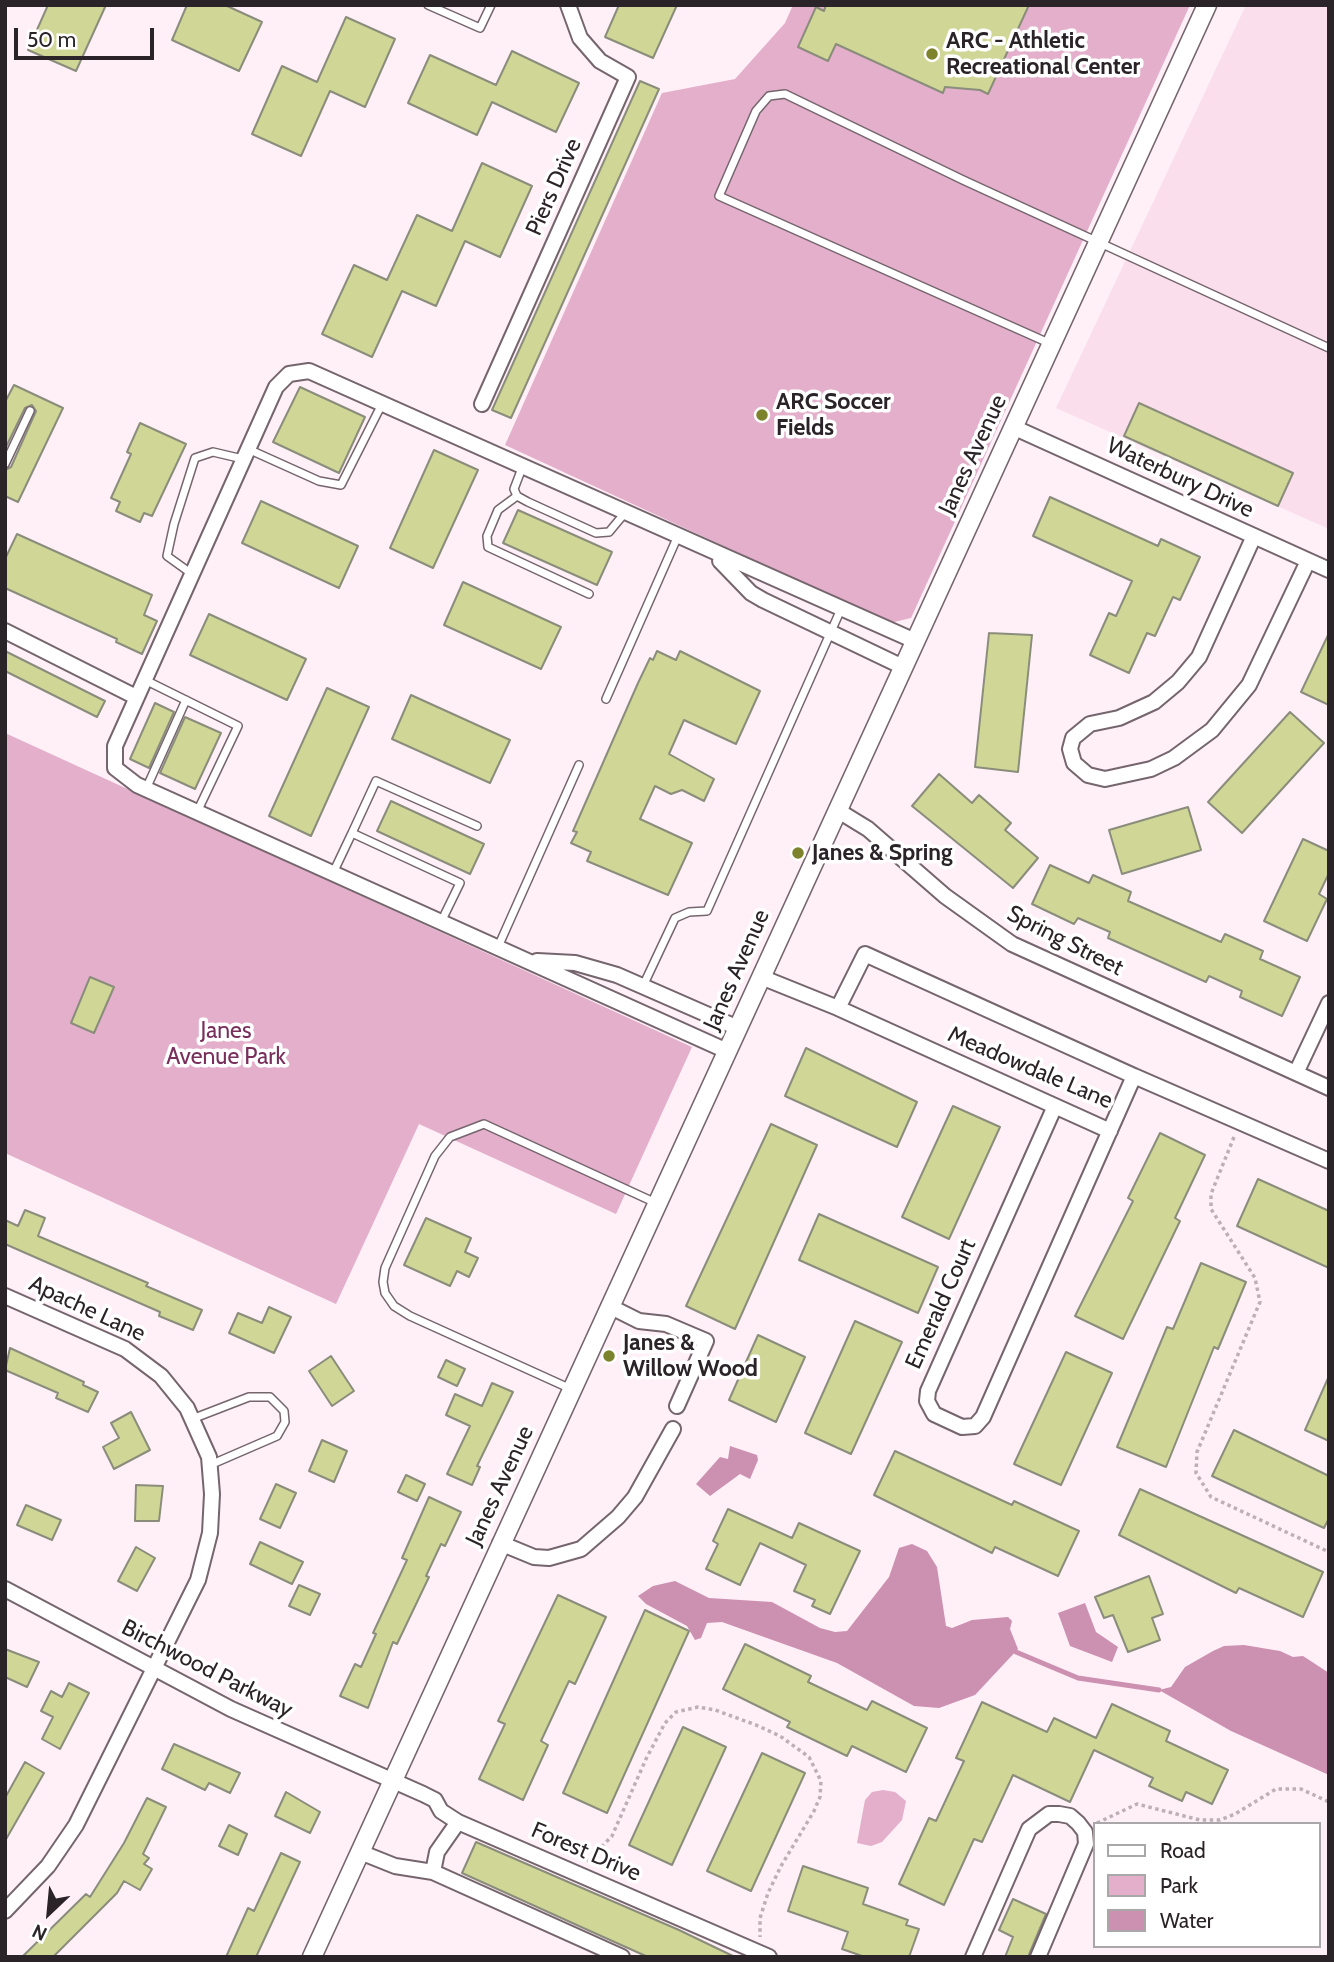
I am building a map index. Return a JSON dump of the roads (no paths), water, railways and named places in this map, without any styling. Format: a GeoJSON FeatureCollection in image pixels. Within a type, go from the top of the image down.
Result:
{"type":"FeatureCollection","features":[{"type":"Feature","properties":{"kind":"street","name":"Piers Drive"},"geometry":{"type":"LineString","coordinates":[[482,404],[628,77],[600,61],[580,38],[568,5]]}},
{"type":"Feature","properties":{"kind":"street","name":"Janes Avenue"},"geometry":{"type":"LineString","coordinates":[[312,1957],[1207,5]]}},
{"type":"Feature","properties":{"kind":"street"},"geometry":{"type":"LineString","coordinates":[[727,1051],[146,789],[124,777],[116,768],[115,746],[276,387],[282,379],[297,371],[309,371],[709,552],[915,641]]}},
{"type":"Feature","properties":{"kind":"street","name":"Waterbury Drive"},"geometry":{"type":"LineString","coordinates":[[1013,427],[1329,570]]}},
{"type":"Feature","properties":{"kind":"street"},"geometry":{"type":"LineString","coordinates":[[1254,536],[1199,657],[1178,682],[1154,702],[1119,718],[1080,729],[1070,749],[1074,763],[1088,775],[1105,779],[1152,769],[1194,745],[1234,707],[1249,685],[1308,561]]}},
{"type":"Feature","properties":{"kind":"street"},"geometry":{"type":"LineString","coordinates":[[709,552],[735,574],[751,593],[903,667]]}},
{"type":"Feature","properties":{"kind":"street"},"geometry":{"type":"LineString","coordinates":[[5,631],[136,697]]}},
{"type":"Feature","properties":{"kind":"street","name":"Spring Street"},"geometry":{"type":"LineString","coordinates":[[837,810],[868,829],[945,896],[1012,944],[1329,1088]]}},
{"type":"Feature","properties":{"kind":"street"},"geometry":{"type":"LineString","coordinates":[[838,1008],[865,954],[1134,1076]]}},
{"type":"Feature","properties":{"kind":"street"},"geometry":{"type":"LineString","coordinates":[[528,961],[575,963],[643,986],[738,1028]]}},
{"type":"Feature","properties":{"kind":"street","name":"Meadowdale Lane"},"geometry":{"type":"LineString","coordinates":[[761,977],[838,1008],[1110,1130],[1134,1076],[1329,1161]]}},
{"type":"Feature","properties":{"kind":"street"},"geometry":{"type":"LineString","coordinates":[[1296,1073],[1329,1003]]}},
{"type":"Feature","properties":{"kind":"street","name":"Emerald Court"},"geometry":{"type":"LineString","coordinates":[[1055,1106],[932,1380],[927,1401],[934,1414],[943,1419],[968,1428],[983,1417],[1110,1130]]}},
{"type":"Feature","properties":{"kind":"street","name":"Apache Lane"},"geometry":{"type":"LineString","coordinates":[[5,1296],[125,1349],[143,1360],[173,1389],[191,1419],[210,1465],[212,1515],[206,1554],[198,1580],[70,1835],[48,1866],[5,1911]]}},
{"type":"Feature","properties":{"kind":"street"},"geometry":{"type":"LineString","coordinates":[[609,1306],[639,1321],[666,1324],[706,1341],[677,1406]]}},
{"type":"Feature","properties":{"kind":"street"},"geometry":{"type":"LineString","coordinates":[[500,1543],[534,1557],[549,1558],[581,1549],[618,1517],[635,1497],[673,1429]]}},
{"type":"Feature","properties":{"kind":"street","name":"Birchwood Parkway"},"geometry":{"type":"LineString","coordinates":[[5,1589],[271,1729],[392,1781]]}},
{"type":"Feature","properties":{"kind":"street","name":"Forest Drive"},"geometry":{"type":"LineString","coordinates":[[392,1781],[435,1800],[441,1811],[458,1822],[765,1955]]}},
{"type":"Feature","properties":{"kind":"street"},"geometry":{"type":"LineString","coordinates":[[973,1957],[1029,1829],[1049,1814],[1070,1816],[1085,1832],[1086,1844],[1038,1957]]}},
{"type":"Feature","properties":{"kind":"street"},"geometry":{"type":"LineString","coordinates":[[433,1872],[438,1852],[458,1822]]}},
{"type":"Feature","properties":{"kind":"street"},"geometry":{"type":"LineString","coordinates":[[360,1852],[396,1866],[433,1872],[622,1957]]}},
{"type":"Feature","properties":{"kind":"lane"},"geometry":{"type":"LineString","coordinates":[[428,5],[480,28],[491,5]]}},
{"type":"Feature","properties":{"kind":"lane"},"geometry":{"type":"LineString","coordinates":[[1051,344],[719,196],[757,111],[769,96],[785,94],[1329,348]]}},
{"type":"Feature","properties":{"kind":"lane"},"geometry":{"type":"LineString","coordinates":[[192,574],[167,556],[195,458],[213,452],[246,454],[320,481],[341,485],[347,479],[382,404]]}},
{"type":"Feature","properties":{"kind":"lane"},"geometry":{"type":"LineString","coordinates":[[5,464],[30,411]]}},
{"type":"Feature","properties":{"kind":"lane"},"geometry":{"type":"LineString","coordinates":[[522,468],[514,489],[517,496],[596,533],[609,532],[624,513]]}},
{"type":"Feature","properties":{"kind":"lane"},"geometry":{"type":"LineString","coordinates":[[517,496],[498,510],[487,536],[488,547],[589,594]]}},
{"type":"Feature","properties":{"kind":"lane"},"geometry":{"type":"LineString","coordinates":[[606,699],[677,537]]}},
{"type":"Feature","properties":{"kind":"lane"},"geometry":{"type":"LineString","coordinates":[[643,986],[675,918],[689,912],[707,911],[841,608]]}},
{"type":"Feature","properties":{"kind":"lane"},"geometry":{"type":"LineString","coordinates":[[144,680],[238,726],[197,812]]}},
{"type":"Feature","properties":{"kind":"lane"},"geometry":{"type":"LineString","coordinates":[[146,789],[186,700]]}},
{"type":"Feature","properties":{"kind":"lane"},"geometry":{"type":"LineString","coordinates":[[498,947],[579,765]]}},
{"type":"Feature","properties":{"kind":"lane"},"geometry":{"type":"LineString","coordinates":[[333,873],[376,781],[477,826]]}},
{"type":"Feature","properties":{"kind":"lane"},"geometry":{"type":"LineString","coordinates":[[352,833],[460,883],[441,922]]}},
{"type":"Feature","properties":{"kind":"lane"},"geometry":{"type":"LineString","coordinates":[[571,1389],[410,1316],[394,1306],[385,1293],[385,1268],[435,1156],[450,1137],[484,1124],[657,1204]]}},
{"type":"Feature","properties":{"kind":"lane"},"geometry":{"type":"LineString","coordinates":[[191,1419],[249,1397],[270,1397],[284,1411],[285,1422],[277,1436],[210,1465]]}},
{"type":"Feature","properties":{"kind":"water"},"geometry":{"type":"Polygon","coordinates":[[[730,1446],[757,1455],[758,1460],[750,1479],[740,1474],[710,1496],[696,1484],[720,1457],[728,1459],[730,1446]]]}},
{"type":"Feature","properties":{"kind":"water"},"geometry":{"type":"Polygon","coordinates":[[[912,1544],[927,1551],[937,1567],[946,1626],[952,1628],[972,1620],[1008,1617],[1012,1621],[1010,1629],[1018,1649],[975,1695],[939,1708],[914,1706],[837,1663],[722,1622],[707,1623],[701,1638],[695,1640],[687,1626],[646,1604],[638,1596],[653,1586],[675,1581],[709,1598],[772,1602],[820,1628],[835,1632],[847,1631],[889,1577],[899,1548],[912,1544]]]}},
{"type":"Feature","properties":{"kind":"water"},"geometry":{"type":"Polygon","coordinates":[[[1085,1603],[1096,1632],[1118,1647],[1112,1662],[1070,1646],[1058,1613],[1085,1603]]]}},
{"type":"Feature","properties":{"kind":"water"},"geometry":{"type":"Polygon","coordinates":[[[1244,1645],[1280,1651],[1293,1657],[1303,1656],[1329,1673],[1329,1775],[1231,1731],[1159,1690],[1171,1687],[1185,1667],[1213,1651],[1224,1646],[1244,1645]]]}},
{"type":"Feature","properties":{"kind":"waterway"},"geometry":{"type":"LineString","coordinates":[[1016,1652],[1078,1678],[1159,1690]]}},
{"type":"Feature","properties":{"kind":"place","name":"ARC - Athletic Recreational Center"},"geometry":{"type":"Point","coordinates":[932,54]}},
{"type":"Feature","properties":{"kind":"place","name":"ARC Soccer Fields"},"geometry":{"type":"Point","coordinates":[762,415]}},
{"type":"Feature","properties":{"kind":"place","name":"Janes & Spring"},"geometry":{"type":"Point","coordinates":[798,853]}},
{"type":"Feature","properties":{"kind":"place","name":"Janes & Willow Wood"},"geometry":{"type":"Point","coordinates":[609,1356]}},
{"type":"Feature","properties":{"kind":"park label","name":"Janes Avenue Park"},"geometry":{"type":"Point","coordinates":[226,1044]}}]}
